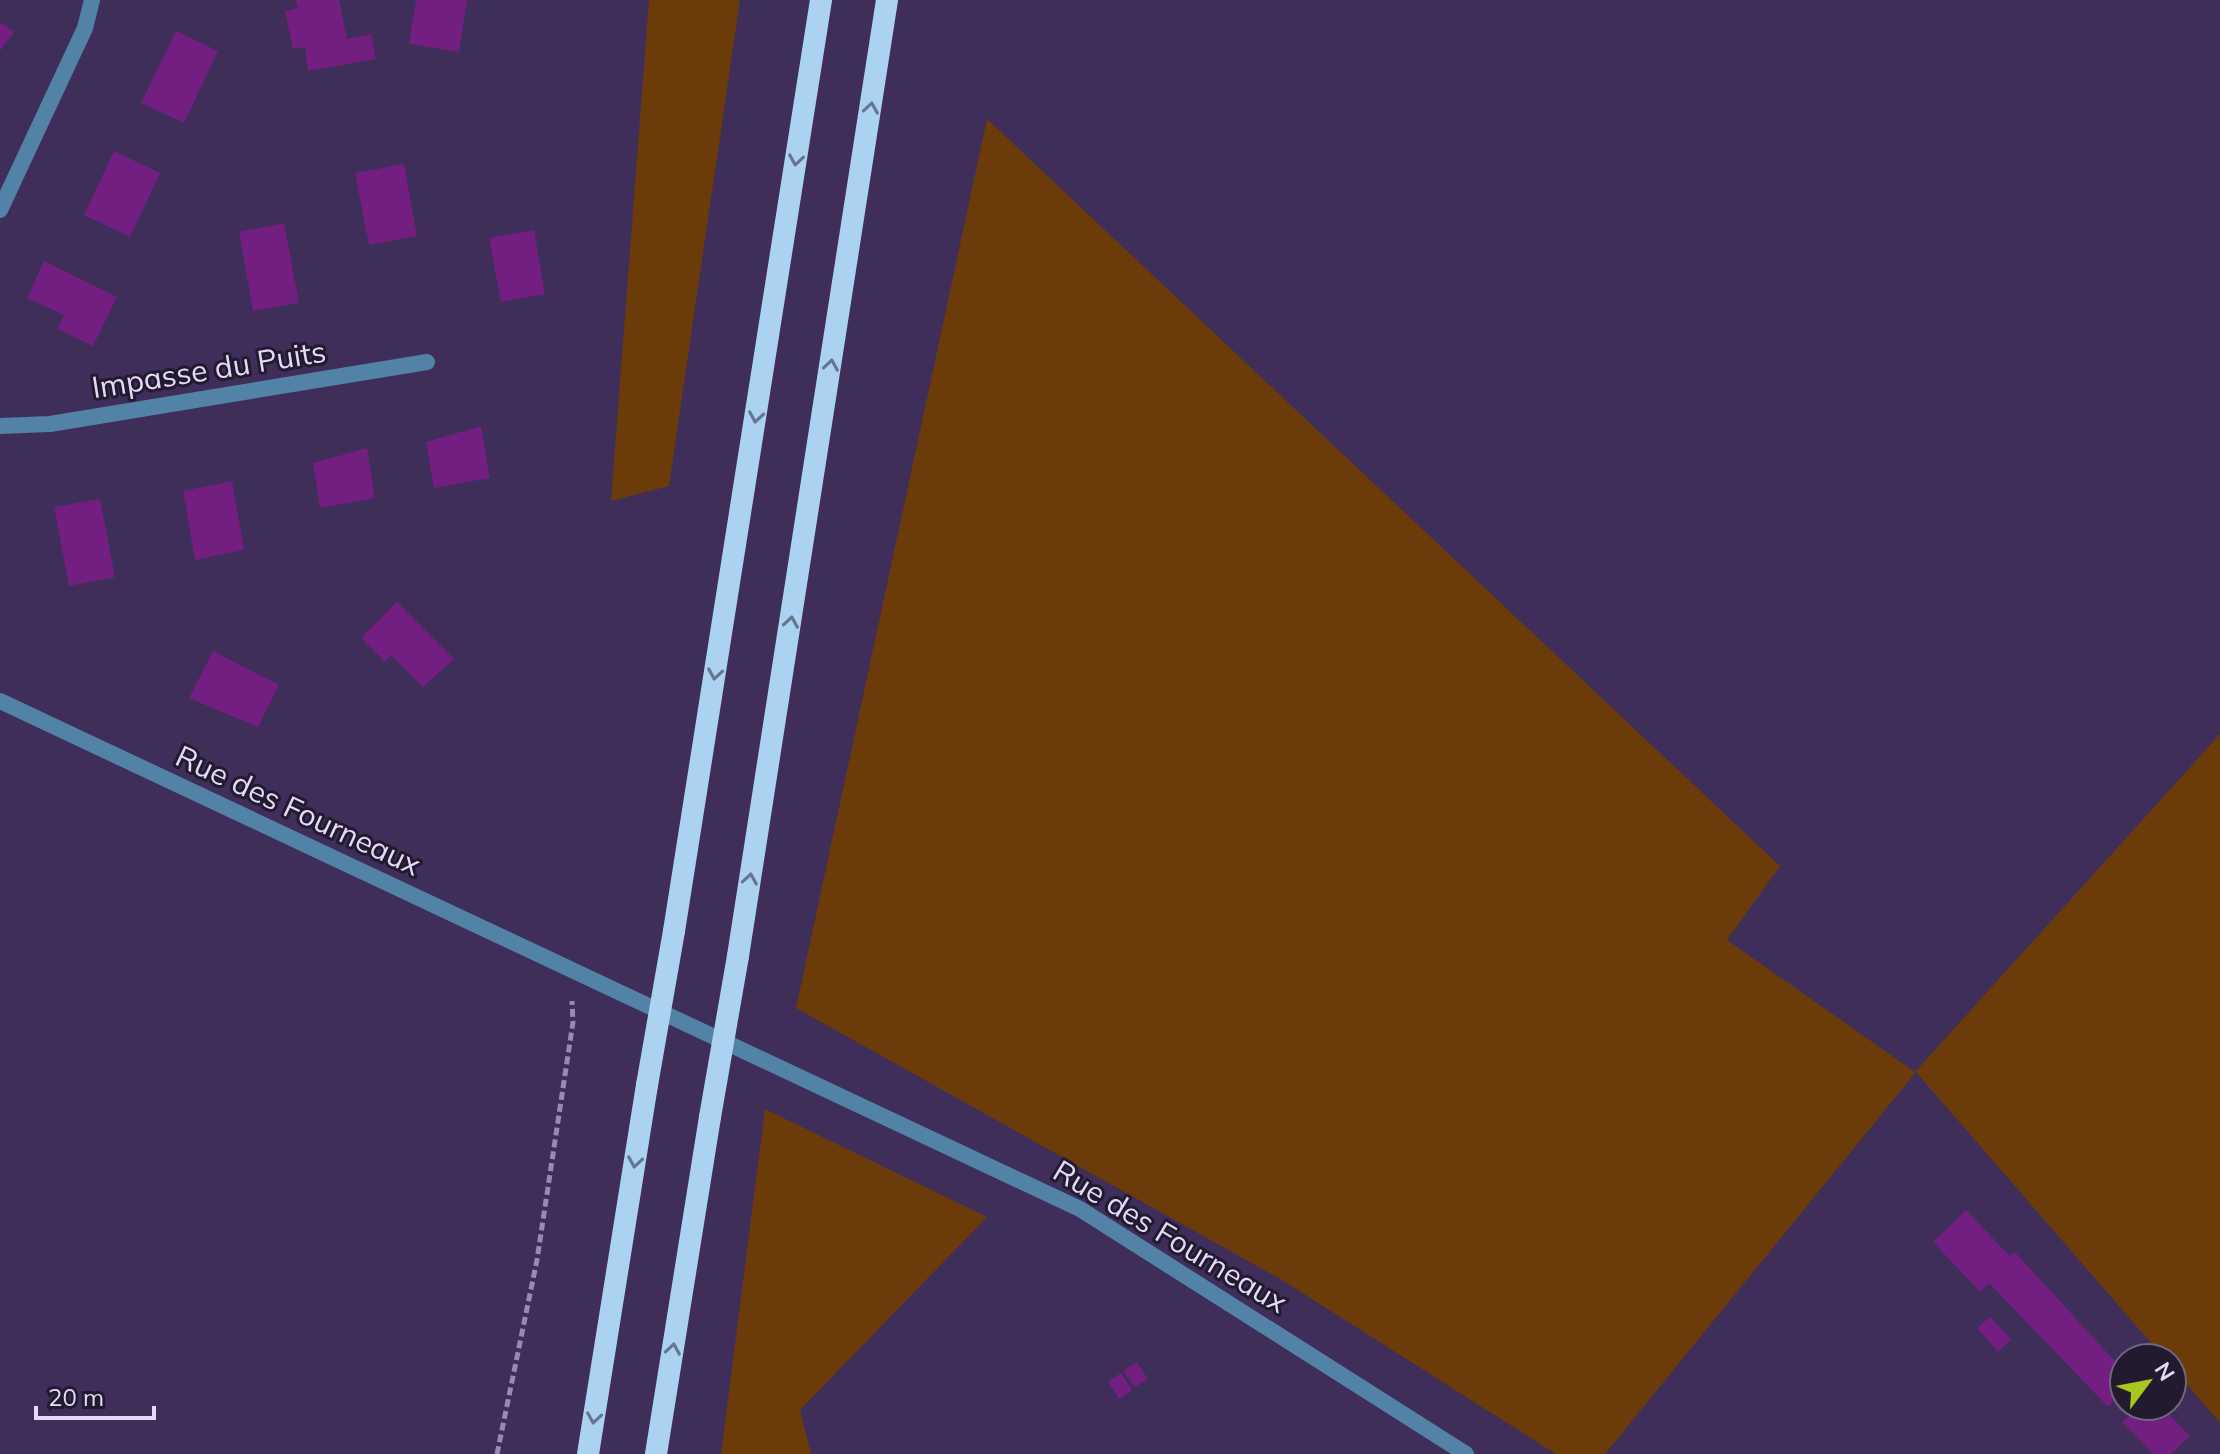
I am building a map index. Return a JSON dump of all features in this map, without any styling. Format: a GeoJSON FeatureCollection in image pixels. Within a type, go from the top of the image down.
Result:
{"type":"FeatureCollection","features":[{"type":"Feature","properties":{"kind":"highway"},"geometry":{"type":"LineString","coordinates":[[588,1454],[821,0]]}},
{"type":"Feature","properties":{"kind":"highway"},"geometry":{"type":"LineString","coordinates":[[656,1454],[738,956],[887,0]]}},
{"type":"Feature","properties":{"kind":"street"},"geometry":{"type":"LineString","coordinates":[[0,210],[85,28],[92,0]]}},
{"type":"Feature","properties":{"kind":"street","name":"Impasse du Puits"},"geometry":{"type":"LineString","coordinates":[[0,426],[50,424],[427,362]]}},
{"type":"Feature","properties":{"kind":"street","name":"Rue des Fourneaux"},"geometry":{"type":"LineString","coordinates":[[0,701],[1080,1209],[1466,1454]]}},
{"type":"Feature","properties":{"kind":"path"},"geometry":{"type":"LineString","coordinates":[[497,1454],[537,1260],[573,1022],[572,972]]}},
{"type":"Feature","properties":{"kind":"shaded area"},"geometry":{"type":"Polygon","coordinates":[[[649,0],[740,0],[669,486],[611,501],[649,0]]]}},
{"type":"Feature","properties":{"kind":"shaded area"},"geometry":{"type":"Polygon","coordinates":[[[987,119],[1780,866],[1727,940],[1915,1072],[2220,734],[2220,1423],[2188,1386],[2188,1342],[2150,1342],[1916,1072],[1605,1454],[1556,1454],[1282,1280],[796,1008],[987,119]]]}},
{"type":"Feature","properties":{"kind":"shaded area"},"geometry":{"type":"Polygon","coordinates":[[[765,1109],[987,1217],[800,1410],[811,1454],[721,1454],[765,1109]]]}},
{"type":"Feature","properties":{"kind":"building"},"geometry":{"type":"Polygon","coordinates":[[[296,0],[339,0],[347,39],[371,34],[376,59],[308,71],[305,47],[293,49],[285,11],[298,8],[296,0]]]}},
{"type":"Feature","properties":{"kind":"building"},"geometry":{"type":"Polygon","coordinates":[[[416,0],[467,0],[459,52],[409,44],[416,0]]]}},
{"type":"Feature","properties":{"kind":"building"},"geometry":{"type":"Polygon","coordinates":[[[0,22],[14,32],[0,51],[0,22]]]}},
{"type":"Feature","properties":{"kind":"building"},"geometry":{"type":"Polygon","coordinates":[[[176,31],[218,51],[184,123],[141,103],[176,31]]]}},
{"type":"Feature","properties":{"kind":"building"},"geometry":{"type":"Polygon","coordinates":[[[114,151],[160,173],[130,237],[84,215],[114,151]]]}},
{"type":"Feature","properties":{"kind":"building"},"geometry":{"type":"Polygon","coordinates":[[[404,164],[417,236],[369,245],[355,173],[404,164]]]}},
{"type":"Feature","properties":{"kind":"building"},"geometry":{"type":"Polygon","coordinates":[[[284,223],[299,303],[253,311],[239,232],[284,223]]]}},
{"type":"Feature","properties":{"kind":"building"},"geometry":{"type":"Polygon","coordinates":[[[534,230],[545,294],[501,302],[489,238],[534,230]]]}},
{"type":"Feature","properties":{"kind":"building"},"geometry":{"type":"Polygon","coordinates":[[[44,261],[117,297],[93,346],[58,329],[64,315],[27,298],[44,261]]]}},
{"type":"Feature","properties":{"kind":"building"},"geometry":{"type":"Polygon","coordinates":[[[481,426],[490,478],[434,488],[426,442],[481,426]]]}},
{"type":"Feature","properties":{"kind":"building"},"geometry":{"type":"Polygon","coordinates":[[[367,448],[375,498],[320,508],[313,463],[367,448]]]}},
{"type":"Feature","properties":{"kind":"building"},"geometry":{"type":"Polygon","coordinates":[[[232,481],[244,550],[195,560],[183,491],[232,481]]]}},
{"type":"Feature","properties":{"kind":"building"},"geometry":{"type":"Polygon","coordinates":[[[100,499],[115,577],[69,586],[54,507],[100,499]]]}},
{"type":"Feature","properties":{"kind":"building"},"geometry":{"type":"Polygon","coordinates":[[[397,602],[454,659],[423,687],[391,655],[385,662],[361,638],[397,602]]]}},
{"type":"Feature","properties":{"kind":"building"},"geometry":{"type":"Polygon","coordinates":[[[213,651],[279,685],[258,727],[189,698],[213,651]]]}},
{"type":"Feature","properties":{"kind":"building"},"geometry":{"type":"Polygon","coordinates":[[[1966,1210],[2010,1256],[2015,1252],[2108,1354],[2108,1407],[1989,1283],[1980,1292],[1933,1242],[1966,1210]]]}},
{"type":"Feature","properties":{"kind":"building"},"geometry":{"type":"Polygon","coordinates":[[[1990,1317],[2011,1339],[1998,1352],[1977,1328],[1990,1317]]]}},
{"type":"Feature","properties":{"kind":"building"},"geometry":{"type":"Polygon","coordinates":[[[1137,1362],[1148,1379],[1135,1387],[1123,1371],[1137,1362]]]}},
{"type":"Feature","properties":{"kind":"building"},"geometry":{"type":"Polygon","coordinates":[[[1121,1373],[1132,1390],[1119,1399],[1108,1382],[1121,1373]]]}},
{"type":"Feature","properties":{"kind":"building"},"geometry":{"type":"Polygon","coordinates":[[[2122,1422],[2176,1422],[2190,1436],[2171,1454],[2153,1454],[2122,1422]]]}}]}
